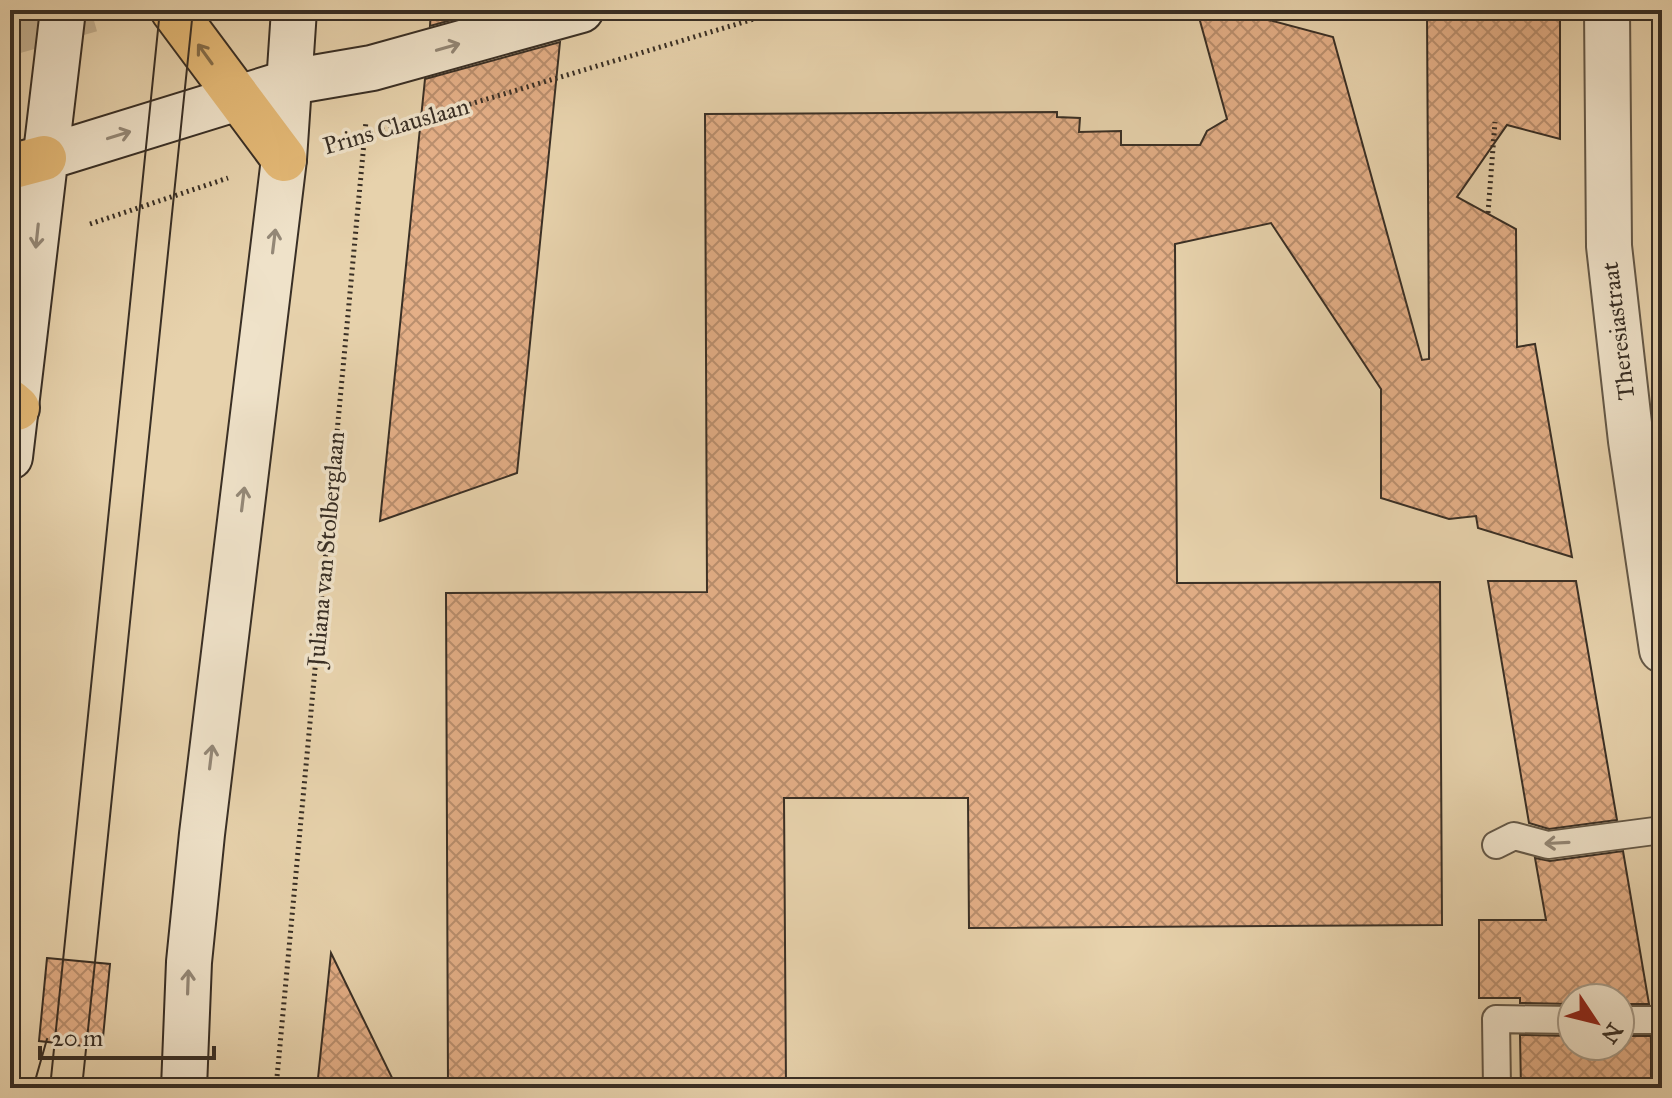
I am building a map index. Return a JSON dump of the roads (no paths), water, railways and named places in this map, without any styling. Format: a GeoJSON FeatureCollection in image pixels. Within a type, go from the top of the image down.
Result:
{"type":"FeatureCollection","features":[{"type":"Feature","properties":{"kind":"main road"},"geometry":{"type":"LineString","coordinates":[[173,10],[284,159]]}},
{"type":"Feature","properties":{"kind":"street"},"geometry":{"type":"LineString","coordinates":[[10,457],[13,405],[36,242],[27,163],[63,10]]}},
{"type":"Feature","properties":{"kind":"street"},"geometry":{"type":"LineString","coordinates":[[27,163],[290,82],[372,68],[581,10]]}},
{"type":"Feature","properties":{"kind":"street","name":"Theresiastraat"},"geometry":{"type":"LineString","coordinates":[[1607,10],[1609,246],[1631,441],[1662,650]]}},
{"type":"Feature","properties":{"kind":"street"},"geometry":{"type":"LineString","coordinates":[[289,16],[372,68]]}},
{"type":"Feature","properties":{"kind":"street"},"geometry":{"type":"LineString","coordinates":[[184,1088],[189,962],[202,834],[284,159],[290,82],[289,16]]}},
{"type":"Feature","properties":{"kind":"lane"},"geometry":{"type":"LineString","coordinates":[[1496,845],[1514,836],[1548,845],[1662,830]]}},
{"type":"Feature","properties":{"kind":"lane"},"geometry":{"type":"LineString","coordinates":[[1497,1088],[1496,1019],[1556,1020]]}},
{"type":"Feature","properties":{"kind":"lane"},"geometry":{"type":"LineString","coordinates":[[1636,1020],[1662,1020]]}},
{"type":"Feature","properties":{"kind":"tunnel"},"geometry":{"type":"LineString","coordinates":[[10,33],[91,10]]}},
{"type":"Feature","properties":{"kind":"tram line"},"geometry":{"type":"LineString","coordinates":[[50,1088],[160,10]]}},
{"type":"Feature","properties":{"kind":"tram line"},"geometry":{"type":"LineString","coordinates":[[82,1088],[193,10]]}},
{"type":"Feature","properties":{"kind":"tram line"},"geometry":{"type":"LineString","coordinates":[[33,1088],[47,1039]]}}]}
